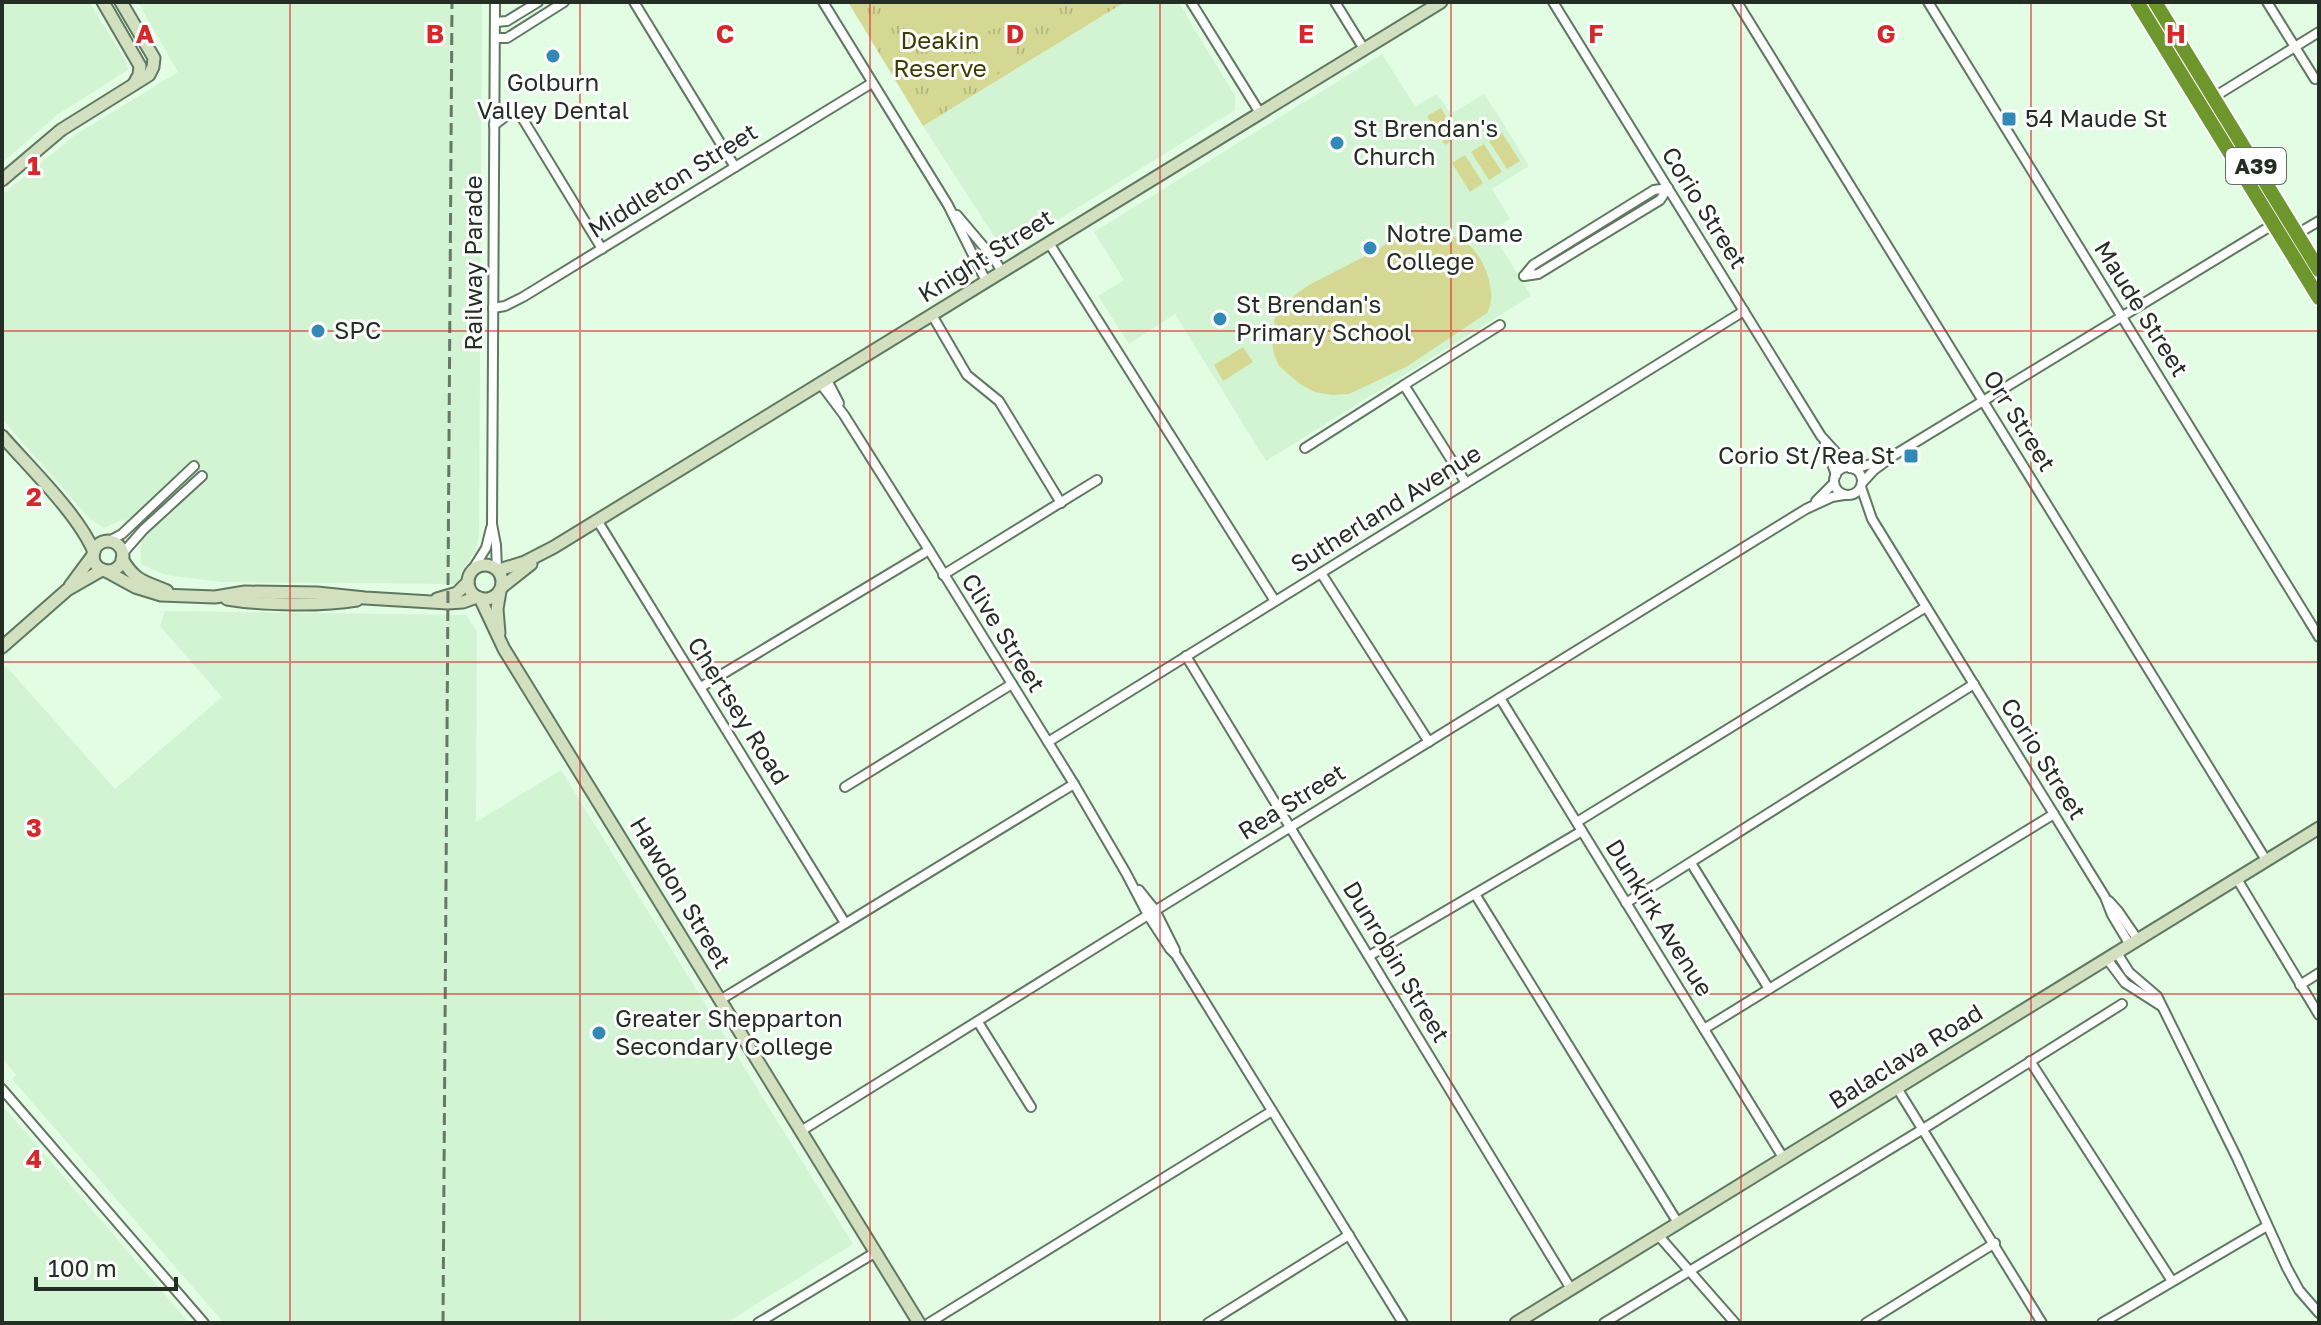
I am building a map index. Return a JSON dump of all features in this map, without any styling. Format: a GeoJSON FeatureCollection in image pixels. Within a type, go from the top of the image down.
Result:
{"type":"FeatureCollection","features":[{"type":"Feature","properties":{"kind":"highway","name":"A39"},"geometry":{"type":"LineString","coordinates":[[2137,2],[2207,102],[2280,220],[2319,298]]}},
{"type":"Feature","properties":{"kind":"highway","name":"A39"},"geometry":{"type":"LineString","coordinates":[[2155,2],[2207,102]]}},
{"type":"Feature","properties":{"kind":"highway","name":"A39"},"geometry":{"type":"LineString","coordinates":[[2291,238],[2319,270]]}},
{"type":"Feature","properties":{"kind":"street"},"geometry":{"type":"LineString","coordinates":[[103,2],[140,66],[133,84]]}},
{"type":"Feature","properties":{"kind":"street"},"geometry":{"type":"LineString","coordinates":[[2,180],[61,130],[149,75],[154,58],[121,2]]}},
{"type":"Feature","properties":{"kind":"street","name":"Railway Parade"},"geometry":{"type":"LineString","coordinates":[[495,2],[492,524],[498,570]]}},
{"type":"Feature","properties":{"kind":"street"},"geometry":{"type":"LineString","coordinates":[[495,22],[507,21],[538,2]]}},
{"type":"Feature","properties":{"kind":"street"},"geometry":{"type":"LineString","coordinates":[[495,38],[507,38],[564,2]]}},
{"type":"Feature","properties":{"kind":"street"},"geometry":{"type":"LineString","coordinates":[[634,2],[735,167]]}},
{"type":"Feature","properties":{"kind":"street"},"geometry":{"type":"LineString","coordinates":[[823,2],[948,205],[986,281]]}},
{"type":"Feature","properties":{"kind":"street"},"geometry":{"type":"LineString","coordinates":[[1191,2],[1260,113]]}},
{"type":"Feature","properties":{"kind":"street"},"geometry":{"type":"LineString","coordinates":[[1335,2],[1364,49]]}},
{"type":"Feature","properties":{"kind":"street","name":"Knight Street"},"geometry":{"type":"LineString","coordinates":[[498,570],[517,566],[554,547],[1441,2]]}},
{"type":"Feature","properties":{"kind":"street","name":"Corio Street"},"geometry":{"type":"LineString","coordinates":[[1553,2],[1821,436],[1852,468]]}},
{"type":"Feature","properties":{"kind":"street","name":"Orr Street"},"geometry":{"type":"LineString","coordinates":[[1737,2],[2266,860]]}},
{"type":"Feature","properties":{"kind":"street","name":"Maude Street"},"geometry":{"type":"LineString","coordinates":[[1928,2],[2319,637]]}},
{"type":"Feature","properties":{"kind":"street"},"geometry":{"type":"LineString","coordinates":[[2267,2],[2315,79]]}},
{"type":"Feature","properties":{"kind":"street"},"geometry":{"type":"LineString","coordinates":[[2207,102],[2319,32]]}},
{"type":"Feature","properties":{"kind":"street","name":"Middleton Street"},"geometry":{"type":"LineString","coordinates":[[493,308],[514,302],[872,83]]}},
{"type":"Feature","properties":{"kind":"street"},"geometry":{"type":"LineString","coordinates":[[494,125],[508,115],[514,113],[521,116],[602,249]]}},
{"type":"Feature","properties":{"kind":"street"},"geometry":{"type":"LineString","coordinates":[[1668,188],[1660,200],[1538,274],[1524,276],[1533,265],[1654,190],[1668,188]]}},
{"type":"Feature","properties":{"kind":"street"},"geometry":{"type":"LineString","coordinates":[[948,205],[1002,272]]}},
{"type":"Feature","properties":{"kind":"street"},"geometry":{"type":"LineString","coordinates":[[1896,454],[1873,464],[1842,469],[1835,479],[1837,490],[1846,495],[1855,493],[1874,470],[1896,454],[2280,220]]}},
{"type":"Feature","properties":{"kind":"street"},"geometry":{"type":"LineString","coordinates":[[2291,238],[2319,221]]}},
{"type":"Feature","properties":{"kind":"street"},"geometry":{"type":"LineString","coordinates":[[1049,243],[1275,601]]}},
{"type":"Feature","properties":{"kind":"street","name":"Sutherland Avenue"},"geometry":{"type":"LineString","coordinates":[[1048,742],[1744,311]]}},
{"type":"Feature","properties":{"kind":"street"},"geometry":{"type":"LineString","coordinates":[[932,315],[967,375],[999,401],[1061,503]]}},
{"type":"Feature","properties":{"kind":"street"},"geometry":{"type":"LineString","coordinates":[[1305,448],[1500,325]]}},
{"type":"Feature","properties":{"kind":"street","name":"Clive Street"},"geometry":{"type":"LineString","coordinates":[[824,381],[1403,1323]]}},
{"type":"Feature","properties":{"kind":"street"},"geometry":{"type":"LineString","coordinates":[[1404,385],[1466,483]]}},
{"type":"Feature","properties":{"kind":"street"},"geometry":{"type":"LineString","coordinates":[[2,436],[72,517],[90,542],[96,565],[142,590],[161,595],[215,597],[245,602],[278,597],[315,598],[339,603],[365,598],[463,602],[494,597],[501,589],[502,578],[498,570],[483,565],[457,593],[425,600]]}},
{"type":"Feature","properties":{"kind":"street","name":"Corio Street"},"geometry":{"type":"LineString","coordinates":[[1821,436],[1835,479]]}},
{"type":"Feature","properties":{"kind":"street"},"geometry":{"type":"LineString","coordinates":[[67,590],[100,544],[122,534],[194,466]]}},
{"type":"Feature","properties":{"kind":"street"},"geometry":{"type":"LineString","coordinates":[[1852,468],[1860,475],[1861,485]]}},
{"type":"Feature","properties":{"kind":"street"},"geometry":{"type":"LineString","coordinates":[[2,647],[67,590],[103,570],[114,570],[143,530],[202,476]]}},
{"type":"Feature","properties":{"kind":"street","name":"Rea Street"},"geometry":{"type":"LineString","coordinates":[[1806,509],[1835,479]]}},
{"type":"Feature","properties":{"kind":"street"},"geometry":{"type":"LineString","coordinates":[[943,575],[1097,480]]}},
{"type":"Feature","properties":{"kind":"street","name":"Corio Street"},"geometry":{"type":"LineString","coordinates":[[1861,485],[1872,519],[2105,897],[2112,915],[2134,943]]}},
{"type":"Feature","properties":{"kind":"street","name":"Corio Street"},"geometry":{"type":"LineString","coordinates":[[1846,495],[1872,519]]}},
{"type":"Feature","properties":{"kind":"street","name":"Rea Street"},"geometry":{"type":"LineString","coordinates":[[801,1131],[1806,509],[1832,497],[1846,495]]}},
{"type":"Feature","properties":{"kind":"street"},"geometry":{"type":"LineString","coordinates":[[72,517],[118,545],[131,573],[137,578],[179,596]]}},
{"type":"Feature","properties":{"kind":"street","name":"Chertsey Road"},"geometry":{"type":"LineString","coordinates":[[597,520],[845,923]]}},
{"type":"Feature","properties":{"kind":"street","name":"Railway Parade"},"geometry":{"type":"LineString","coordinates":[[470,577],[486,548],[492,524]]}},
{"type":"Feature","properties":{"kind":"street","name":"Knight Street"},"geometry":{"type":"LineString","coordinates":[[501,589],[554,547]]}},
{"type":"Feature","properties":{"kind":"street"},"geometry":{"type":"LineString","coordinates":[[701,687],[929,550]]}},
{"type":"Feature","properties":{"kind":"street"},"geometry":{"type":"LineString","coordinates":[[1321,573],[1429,742]]}},
{"type":"Feature","properties":{"kind":"street"},"geometry":{"type":"LineString","coordinates":[[470,577],[471,591],[478,598]]}},
{"type":"Feature","properties":{"kind":"street","name":"Hawdon Street"},"geometry":{"type":"LineString","coordinates":[[501,589],[497,622],[504,649]]}},
{"type":"Feature","properties":{"kind":"street","name":"Hawdon Street"},"geometry":{"type":"LineString","coordinates":[[478,598],[504,649],[919,1323]]}},
{"type":"Feature","properties":{"kind":"street"},"geometry":{"type":"LineString","coordinates":[[1369,956],[1475,894],[1926,607]]}},
{"type":"Feature","properties":{"kind":"street","name":"Dunrobin Street"},"geometry":{"type":"LineString","coordinates":[[1186,656],[1571,1289]]}},
{"type":"Feature","properties":{"kind":"street"},"geometry":{"type":"LineString","coordinates":[[845,787],[1012,684]]}},
{"type":"Feature","properties":{"kind":"street"},"geometry":{"type":"LineString","coordinates":[[1626,903],[1974,684]]}},
{"type":"Feature","properties":{"kind":"street","name":"Dunkirk Avenue"},"geometry":{"type":"LineString","coordinates":[[1500,698],[1784,1159]]}},
{"type":"Feature","properties":{"kind":"street"},"geometry":{"type":"LineString","coordinates":[[720,1000],[1074,784]]}},
{"type":"Feature","properties":{"kind":"street"},"geometry":{"type":"LineString","coordinates":[[1704,1029],[2054,814]]}},
{"type":"Feature","properties":{"kind":"street","name":"Balaclava Road"},"geometry":{"type":"LineString","coordinates":[[1516,1323],[2319,828]]}},
{"type":"Feature","properties":{"kind":"street"},"geometry":{"type":"LineString","coordinates":[[1691,863],[1769,989]]}},
{"type":"Feature","properties":{"kind":"street"},"geometry":{"type":"LineString","coordinates":[[2237,879],[2319,1015]]}},
{"type":"Feature","properties":{"kind":"street"},"geometry":{"type":"LineString","coordinates":[[1475,894],[1678,1223]]}},
{"type":"Feature","properties":{"kind":"street"},"geometry":{"type":"LineString","coordinates":[[2112,956],[2157,996],[2299,1290],[2319,1313]]}},
{"type":"Feature","properties":{"kind":"street"},"geometry":{"type":"LineString","coordinates":[[2300,985],[2319,973]]}},
{"type":"Feature","properties":{"kind":"street"},"geometry":{"type":"LineString","coordinates":[[1604,1323],[2122,1004]]}},
{"type":"Feature","properties":{"kind":"street"},"geometry":{"type":"LineString","coordinates":[[978,1022],[1031,1107]]}},
{"type":"Feature","properties":{"kind":"street"},"geometry":{"type":"LineString","coordinates":[[2030,1061],[2172,1281]]}},
{"type":"Feature","properties":{"kind":"street"},"geometry":{"type":"LineString","coordinates":[[1897,1088],[2042,1323]]}},
{"type":"Feature","properties":{"kind":"street"},"geometry":{"type":"LineString","coordinates":[[2,1089],[204,1323]]}},
{"type":"Feature","properties":{"kind":"street"},"geometry":{"type":"LineString","coordinates":[[929,1323],[1272,1111]]}},
{"type":"Feature","properties":{"kind":"street"},"geometry":{"type":"LineString","coordinates":[[2102,1323],[2267,1226]]}},
{"type":"Feature","properties":{"kind":"street"},"geometry":{"type":"LineString","coordinates":[[1208,1323],[1349,1235]]}},
{"type":"Feature","properties":{"kind":"street"},"geometry":{"type":"LineString","coordinates":[[1658,1235],[1735,1323]]}},
{"type":"Feature","properties":{"kind":"street"},"geometry":{"type":"LineString","coordinates":[[1866,1323],[1995,1243]]}},
{"type":"Feature","properties":{"kind":"street"},"geometry":{"type":"LineString","coordinates":[[758,1323],[876,1252]]}},
{"type":"Feature","properties":{"kind":"shaded area"},"geometry":{"type":"Polygon","coordinates":[[[2,2],[89,2],[126,61],[128,70],[57,115],[2,163],[2,2]]]}},
{"type":"Feature","properties":{"kind":"shaded area"},"geometry":{"type":"Polygon","coordinates":[[[138,2],[482,2],[479,534],[476,550],[462,571],[459,584],[222,582],[166,575],[141,564],[141,539],[123,519],[104,528],[90,519],[2,419],[2,195],[75,135],[178,72],[138,2]]]}},
{"type":"Feature","properties":{"kind":"shaded area"},"geometry":{"type":"Polygon","coordinates":[[[1125,2],[1178,2],[1235,96],[1235,110],[1008,251],[1003,250],[923,126],[1125,2]]]}},
{"type":"Feature","properties":{"kind":"shaded area","name":"Notre Dame College"},"geometry":{"type":"Polygon","coordinates":[[[1382,54],[1415,106],[1437,94],[1451,114],[1484,94],[1501,120],[1529,166],[1492,189],[1510,219],[1491,231],[1531,296],[1266,461],[1175,314],[1129,344],[1098,296],[1124,280],[1094,232],[1382,54]]]}},
{"type":"Feature","properties":{"kind":"shaded area"},"geometry":{"type":"Polygon","coordinates":[[[165,611],[466,615],[477,632],[476,822],[561,770],[853,1244],[726,1323],[224,1323],[12,1079],[16,1075],[2,1058],[2,669],[6,666],[115,789],[222,697],[160,626],[165,611]]]}},
{"type":"Feature","properties":{"kind":"shaded area"},"geometry":{"type":"Polygon","coordinates":[[[2,1105],[189,1323],[2,1323],[2,1105]]]}},
{"type":"Feature","properties":{"kind":"green space","name":"Deakin Reserve"},"geometry":{"type":"Polygon","coordinates":[[[848,2],[1125,2],[923,126],[848,2]]]}},
{"type":"Feature","properties":{"kind":"green space","name":"Deakin Reserve"},"geometry":{"type":"Polygon","coordinates":[[[879,2],[1041,2],[1004,25],[972,35],[954,36],[920,31],[891,15],[879,2]]]}},
{"type":"Feature","properties":{"kind":"green space"},"geometry":{"type":"Polygon","coordinates":[[[1009,41],[1020,59],[984,81],[972,63],[1009,41]]]}},
{"type":"Feature","properties":{"kind":"green space"},"geometry":{"type":"Polygon","coordinates":[[[1441,108],[1458,137],[1445,145],[1427,116],[1441,108]]]}},
{"type":"Feature","properties":{"kind":"green space"},"geometry":{"type":"Polygon","coordinates":[[[1502,133],[1520,161],[1507,169],[1489,141],[1502,133]]]}},
{"type":"Feature","properties":{"kind":"green space"},"geometry":{"type":"Polygon","coordinates":[[[1484,144],[1502,172],[1489,180],[1471,152],[1484,144]]]}},
{"type":"Feature","properties":{"kind":"green space"},"geometry":{"type":"Polygon","coordinates":[[[1465,155],[1483,183],[1470,192],[1452,163],[1465,155]]]}},
{"type":"Feature","properties":{"kind":"green space"},"geometry":{"type":"Polygon","coordinates":[[[1415,229],[1434,230],[1452,236],[1470,246],[1477,254],[1490,285],[1487,313],[1406,367],[1349,394],[1315,392],[1279,366],[1272,342],[1275,317],[1294,296],[1379,249],[1397,235],[1415,229]]]}},
{"type":"Feature","properties":{"kind":"green space"},"geometry":{"type":"Polygon","coordinates":[[[1243,347],[1253,362],[1223,381],[1214,365],[1243,347]]]}},
{"type":"Feature","properties":{"kind":"railway"},"geometry":{"type":"LineString","coordinates":[[443,1323],[452,2]]}},
{"type":"Feature","properties":{"kind":"place","name":"Golburn Valley Dental"},"geometry":{"type":"Point","coordinates":[553,56]}},
{"type":"Feature","properties":{"kind":"place","name":"54 Maude St"},"geometry":{"type":"Point","coordinates":[2009,119]}},
{"type":"Feature","properties":{"kind":"place","name":"St Brendan's Church"},"geometry":{"type":"Point","coordinates":[1337,143]}},
{"type":"Feature","properties":{"kind":"place","name":"Notre Dame College"},"geometry":{"type":"Point","coordinates":[1370,248]}},
{"type":"Feature","properties":{"kind":"place","name":"St Brendan's Primary School"},"geometry":{"type":"Point","coordinates":[1220,319]}},
{"type":"Feature","properties":{"kind":"place","name":"SPC"},"geometry":{"type":"Point","coordinates":[318,331]}},
{"type":"Feature","properties":{"kind":"place","name":"Corio St/Rea St"},"geometry":{"type":"Point","coordinates":[1911,456]}},
{"type":"Feature","properties":{"kind":"place","name":"Greater Shepparton Secondary College"},"geometry":{"type":"Point","coordinates":[599,1033]}}]}
